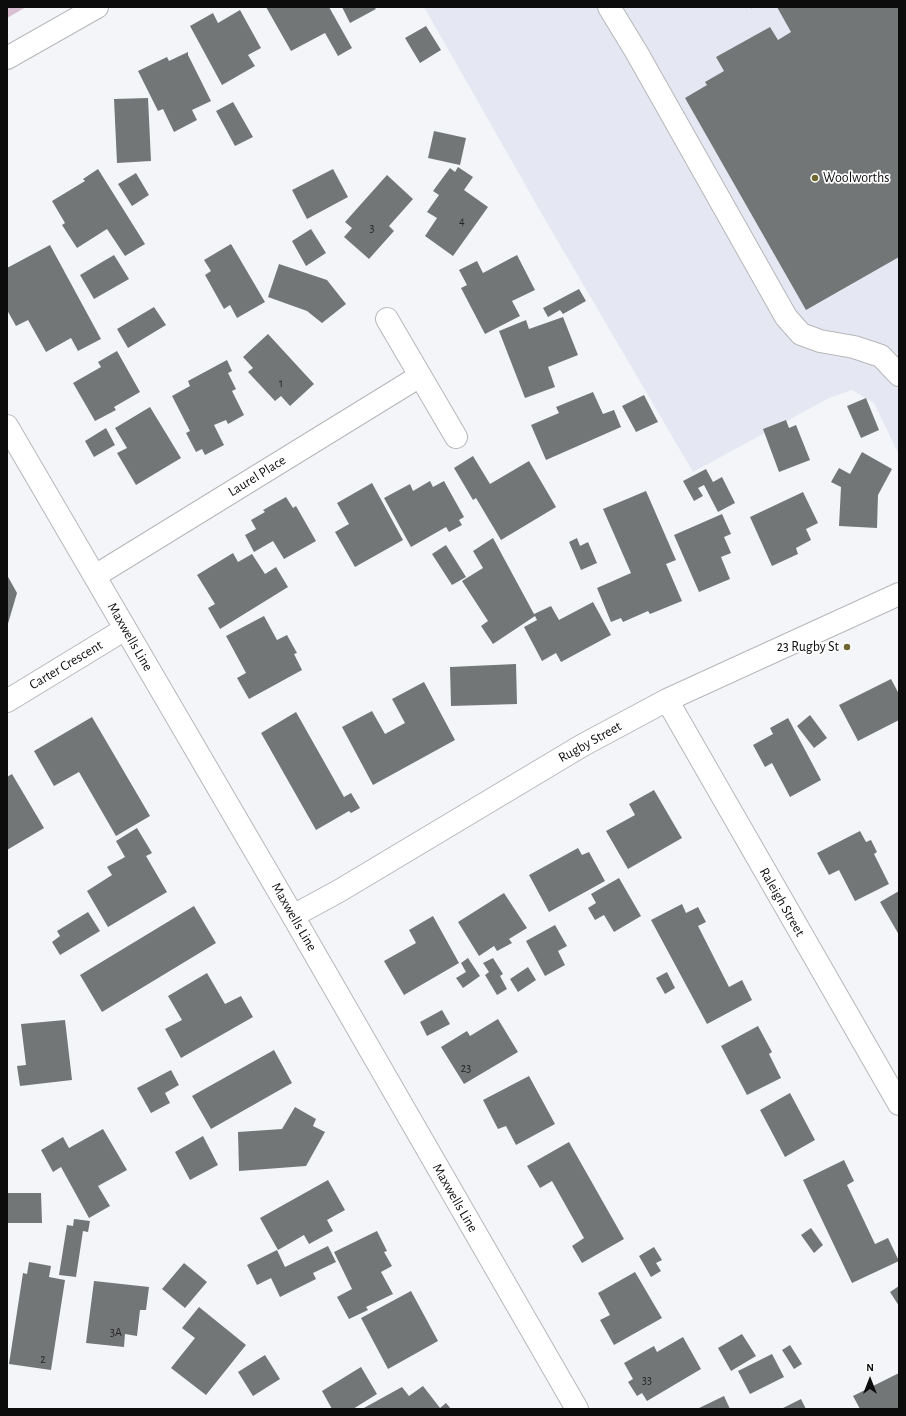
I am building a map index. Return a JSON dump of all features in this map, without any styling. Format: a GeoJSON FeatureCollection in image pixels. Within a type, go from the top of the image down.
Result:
{"type":"FeatureCollection","features":[{"type":"Feature","properties":{"kind":"street"},"geometry":{"type":"LineString","coordinates":[[7,58],[97,7]]}},
{"type":"Feature","properties":{"kind":"street"},"geometry":{"type":"LineString","coordinates":[[609,7],[637,53],[786,317],[801,334],[820,341],[854,347],[881,356],[899,375]]}},
{"type":"Feature","properties":{"kind":"street"},"geometry":{"type":"LineString","coordinates":[[387,318],[456,437]]}},
{"type":"Feature","properties":{"kind":"street","name":"Laurel Place"},"geometry":{"type":"LineString","coordinates":[[95,576],[420,376]]}},
{"type":"Feature","properties":{"kind":"street","name":"Maxwells Line"},"geometry":{"type":"LineString","coordinates":[[7,426],[293,916],[577,1409]]}},
{"type":"Feature","properties":{"kind":"street","name":"Rugby Street"},"geometry":{"type":"LineString","coordinates":[[293,916],[339,891],[583,745],[666,700],[899,594]]}},
{"type":"Feature","properties":{"kind":"street","name":"Carter Crescent"},"geometry":{"type":"LineString","coordinates":[[7,701],[125,629]]}},
{"type":"Feature","properties":{"kind":"street","name":"Raleigh Street"},"geometry":{"type":"LineString","coordinates":[[666,700],[899,1104]]}},
{"type":"Feature","properties":{"kind":"shaded area"},"geometry":{"type":"Polygon","coordinates":[[[7,7],[26,7],[7,18],[7,7]]]}},
{"type":"Feature","properties":{"kind":"shaded area"},"geometry":{"type":"Polygon","coordinates":[[[424,7],[899,7],[899,455],[874,403],[852,390],[829,398],[693,472],[543,216],[424,7]]]}},
{"type":"Feature","properties":{"kind":"building"},"geometry":{"type":"Polygon","coordinates":[[[266,7],[329,7],[352,48],[338,56],[325,33],[291,51],[266,7]]]}},
{"type":"Feature","properties":{"kind":"building"},"geometry":{"type":"Polygon","coordinates":[[[342,7],[374,7],[376,9],[350,23],[342,7]]]}},
{"type":"Feature","properties":{"kind":"building","name":"Woolworths"},"geometry":{"type":"Polygon","coordinates":[[[777,7],[899,7],[899,257],[806,310],[685,98],[707,85],[705,82],[724,71],[716,57],[770,27],[778,40],[791,32],[777,7]]]}},
{"type":"Feature","properties":{"kind":"building"},"geometry":{"type":"Polygon","coordinates":[[[240,10],[261,48],[248,55],[255,66],[222,85],[190,26],[213,13],[218,23],[240,10]]]}},
{"type":"Feature","properties":{"kind":"building"},"geometry":{"type":"Polygon","coordinates":[[[426,26],[441,50],[420,63],[405,38],[426,26]]]}},
{"type":"Feature","properties":{"kind":"building"},"geometry":{"type":"Polygon","coordinates":[[[188,52],[188,55],[211,101],[192,110],[197,120],[174,132],[163,109],[158,111],[138,71],[167,57],[169,61],[188,52]]]}},
{"type":"Feature","properties":{"kind":"building"},"geometry":{"type":"Polygon","coordinates":[[[148,98],[151,161],[117,163],[114,99],[148,98]]]}},
{"type":"Feature","properties":{"kind":"building"},"geometry":{"type":"Polygon","coordinates":[[[233,102],[253,137],[235,146],[216,111],[233,102]]]}},
{"type":"Feature","properties":{"kind":"building"},"geometry":{"type":"Polygon","coordinates":[[[434,131],[466,138],[460,165],[428,158],[434,131]]]}},
{"type":"Feature","properties":{"kind":"building"},"geometry":{"type":"Polygon","coordinates":[[[458,167],[473,177],[464,190],[488,207],[453,256],[425,236],[437,218],[427,212],[439,195],[433,191],[450,168],[455,172],[458,167]]]}},
{"type":"Feature","properties":{"kind":"building"},"geometry":{"type":"Polygon","coordinates":[[[98,169],[145,244],[125,256],[107,229],[77,248],[62,225],[65,223],[52,201],[85,181],[83,179],[98,169]]]}},
{"type":"Feature","properties":{"kind":"building"},"geometry":{"type":"Polygon","coordinates":[[[333,169],[348,197],[307,219],[292,190],[333,169]]]}},
{"type":"Feature","properties":{"kind":"building"},"geometry":{"type":"Polygon","coordinates":[[[136,173],[149,195],[132,206],[118,184],[136,173]]]}},
{"type":"Feature","properties":{"kind":"building"},"geometry":{"type":"Polygon","coordinates":[[[387,175],[413,199],[389,226],[394,231],[369,259],[344,237],[352,228],[345,222],[387,175]]]}},
{"type":"Feature","properties":{"kind":"building"},"geometry":{"type":"Polygon","coordinates":[[[311,229],[326,253],[306,266],[292,241],[311,229]]]}},
{"type":"Feature","properties":{"kind":"building"},"geometry":{"type":"Polygon","coordinates":[[[231,244],[265,302],[237,318],[230,305],[224,309],[205,275],[211,271],[204,260],[231,244]]]}},
{"type":"Feature","properties":{"kind":"building"},"geometry":{"type":"Polygon","coordinates":[[[50,245],[101,339],[78,351],[71,338],[46,352],[28,320],[16,326],[7,310],[7,268],[50,245]]]}},
{"type":"Feature","properties":{"kind":"building"},"geometry":{"type":"Polygon","coordinates":[[[114,255],[129,279],[94,299],[80,275],[114,255]]]}},
{"type":"Feature","properties":{"kind":"building"},"geometry":{"type":"Polygon","coordinates":[[[517,255],[535,290],[512,301],[520,316],[485,334],[461,288],[467,285],[459,270],[477,261],[483,273],[517,255]]]}},
{"type":"Feature","properties":{"kind":"building"},"geometry":{"type":"Polygon","coordinates":[[[279,264],[327,280],[346,304],[322,323],[307,311],[268,297],[279,264]]]}},
{"type":"Feature","properties":{"kind":"building"},"geometry":{"type":"Polygon","coordinates":[[[579,289],[586,301],[563,314],[560,310],[548,317],[543,308],[579,289]]]}},
{"type":"Feature","properties":{"kind":"building"},"geometry":{"type":"Polygon","coordinates":[[[154,307],[166,325],[128,348],[117,329],[154,307]]]}},
{"type":"Feature","properties":{"kind":"building"},"geometry":{"type":"Polygon","coordinates":[[[563,317],[578,355],[548,367],[555,387],[525,398],[499,331],[526,320],[529,329],[563,317]]]}},
{"type":"Feature","properties":{"kind":"building"},"geometry":{"type":"Polygon","coordinates":[[[268,334],[314,384],[290,406],[281,396],[275,401],[248,372],[253,368],[243,357],[268,334]]]}},
{"type":"Feature","properties":{"kind":"building"},"geometry":{"type":"Polygon","coordinates":[[[117,351],[140,392],[114,407],[116,410],[95,421],[73,383],[101,367],[98,362],[117,351]]]}},
{"type":"Feature","properties":{"kind":"building"},"geometry":{"type":"Polygon","coordinates":[[[227,360],[232,371],[228,373],[236,389],[232,391],[244,415],[228,424],[226,420],[214,425],[224,445],[205,455],[202,449],[196,452],[186,433],[190,431],[172,396],[190,386],[188,381],[227,360]]]}},
{"type":"Feature","properties":{"kind":"building"},"geometry":{"type":"Polygon","coordinates":[[[593,392],[603,414],[614,410],[621,427],[546,460],[531,425],[559,413],[556,407],[593,392]]]}},
{"type":"Feature","properties":{"kind":"building"},"geometry":{"type":"Polygon","coordinates":[[[644,395],[658,422],[636,432],[622,406],[644,395]]]}},
{"type":"Feature","properties":{"kind":"building"},"geometry":{"type":"Polygon","coordinates":[[[866,398],[879,430],[861,438],[847,406],[866,398]]]}},
{"type":"Feature","properties":{"kind":"building"},"geometry":{"type":"Polygon","coordinates":[[[150,407],[181,458],[136,485],[117,453],[127,448],[115,428],[150,407]]]}},
{"type":"Feature","properties":{"kind":"building"},"geometry":{"type":"Polygon","coordinates":[[[786,420],[789,428],[796,425],[810,460],[779,472],[763,429],[786,420]]]}},
{"type":"Feature","properties":{"kind":"building"},"geometry":{"type":"Polygon","coordinates":[[[106,428],[115,445],[94,457],[85,441],[106,428]]]}},
{"type":"Feature","properties":{"kind":"building"},"geometry":{"type":"Polygon","coordinates":[[[862,452],[892,469],[878,495],[877,528],[839,526],[841,487],[831,482],[839,468],[850,474],[862,452]]]}},
{"type":"Feature","properties":{"kind":"building"},"geometry":{"type":"Polygon","coordinates":[[[473,456],[490,484],[529,461],[556,507],[501,540],[476,498],[473,500],[454,468],[473,456]]]}},
{"type":"Feature","properties":{"kind":"building"},"geometry":{"type":"Polygon","coordinates":[[[706,469],[713,482],[722,477],[735,503],[718,512],[704,485],[698,488],[703,496],[694,501],[683,481],[706,469]]]}},
{"type":"Feature","properties":{"kind":"building"},"geometry":{"type":"Polygon","coordinates":[[[430,481],[433,487],[444,481],[464,517],[459,520],[462,525],[449,532],[446,527],[411,547],[384,498],[410,484],[413,491],[430,481]]]}},
{"type":"Feature","properties":{"kind":"building"},"geometry":{"type":"Polygon","coordinates":[[[372,483],[403,540],[355,567],[335,532],[349,524],[337,503],[372,483]]]}},
{"type":"Feature","properties":{"kind":"building"},"geometry":{"type":"Polygon","coordinates":[[[646,491],[676,560],[666,564],[682,601],[650,614],[648,611],[623,622],[621,618],[611,622],[597,588],[631,573],[603,509],[646,491]]]}},
{"type":"Feature","properties":{"kind":"building"},"geometry":{"type":"Polygon","coordinates":[[[803,492],[818,523],[806,529],[811,540],[796,548],[798,554],[772,566],[750,517],[803,492]]]}},
{"type":"Feature","properties":{"kind":"building"},"geometry":{"type":"Polygon","coordinates":[[[286,497],[293,508],[296,506],[316,541],[284,559],[273,541],[254,552],[245,535],[256,529],[251,520],[265,512],[263,510],[286,497]]]}},
{"type":"Feature","properties":{"kind":"building"},"geometry":{"type":"Polygon","coordinates":[[[722,514],[731,534],[724,537],[731,553],[721,557],[730,579],[699,592],[674,535],[722,514]]]}},
{"type":"Feature","properties":{"kind":"building"},"geometry":{"type":"Polygon","coordinates":[[[493,538],[534,614],[551,606],[559,620],[593,602],[611,635],[561,662],[556,653],[542,661],[524,627],[537,620],[535,616],[493,644],[481,626],[488,621],[462,581],[483,568],[473,551],[493,538]]]}},
{"type":"Feature","properties":{"kind":"building"},"geometry":{"type":"Polygon","coordinates":[[[577,538],[580,546],[588,542],[597,563],[581,570],[569,542],[577,538]]]}},
{"type":"Feature","properties":{"kind":"building"},"geometry":{"type":"Polygon","coordinates":[[[446,545],[466,577],[452,585],[432,554],[446,545]]]}},
{"type":"Feature","properties":{"kind":"building"},"geometry":{"type":"Polygon","coordinates":[[[233,553],[238,562],[252,554],[265,574],[276,567],[288,587],[220,629],[208,608],[215,604],[197,575],[233,553]]]}},
{"type":"Feature","properties":{"kind":"building"},"geometry":{"type":"Polygon","coordinates":[[[7,575],[17,593],[7,627],[7,575]]]}},
{"type":"Feature","properties":{"kind":"building"},"geometry":{"type":"Polygon","coordinates":[[[264,616],[277,640],[287,635],[297,653],[294,654],[302,670],[249,699],[237,678],[246,673],[226,636],[264,616]]]}},
{"type":"Feature","properties":{"kind":"building"},"geometry":{"type":"Polygon","coordinates":[[[516,664],[517,704],[451,706],[450,667],[516,664]]]}},
{"type":"Feature","properties":{"kind":"building"},"geometry":{"type":"Polygon","coordinates":[[[891,679],[899,694],[899,720],[858,741],[839,705],[891,679]]]}},
{"type":"Feature","properties":{"kind":"building"},"geometry":{"type":"Polygon","coordinates":[[[424,682],[455,740],[373,785],[342,727],[372,711],[385,734],[405,723],[392,699],[424,682]]]}},
{"type":"Feature","properties":{"kind":"building"},"geometry":{"type":"Polygon","coordinates":[[[296,712],[344,797],[351,793],[360,808],[351,813],[349,811],[316,830],[261,733],[296,712]]]}},
{"type":"Feature","properties":{"kind":"building"},"geometry":{"type":"Polygon","coordinates":[[[810,715],[827,738],[814,748],[797,726],[810,715]]]}},
{"type":"Feature","properties":{"kind":"building"},"geometry":{"type":"Polygon","coordinates":[[[92,717],[150,816],[116,836],[79,772],[54,786],[34,751],[92,717]]]}},
{"type":"Feature","properties":{"kind":"building"},"geometry":{"type":"Polygon","coordinates":[[[788,718],[821,780],[790,797],[772,763],[765,767],[753,745],[773,734],[770,728],[788,718]]]}},
{"type":"Feature","properties":{"kind":"building"},"geometry":{"type":"Polygon","coordinates":[[[12,774],[44,828],[7,850],[7,777],[12,774]]]}},
{"type":"Feature","properties":{"kind":"building"},"geometry":{"type":"Polygon","coordinates":[[[654,790],[682,838],[628,869],[606,831],[635,815],[629,804],[654,790]]]}},
{"type":"Feature","properties":{"kind":"building"},"geometry":{"type":"Polygon","coordinates":[[[137,828],[152,853],[146,856],[167,892],[108,927],[87,891],[112,875],[107,867],[125,857],[116,841],[137,828]]]}},
{"type":"Feature","properties":{"kind":"building"},"geometry":{"type":"Polygon","coordinates":[[[860,831],[866,842],[871,840],[877,852],[874,854],[889,884],[855,901],[839,870],[829,875],[817,853],[860,831]]]}},
{"type":"Feature","properties":{"kind":"building"},"geometry":{"type":"Polygon","coordinates":[[[578,848],[582,855],[589,852],[605,881],[549,912],[529,875],[578,848]]]}},
{"type":"Feature","properties":{"kind":"building"},"geometry":{"type":"Polygon","coordinates":[[[619,878],[641,916],[614,932],[604,915],[595,920],[588,908],[596,903],[591,894],[619,878]]]}},
{"type":"Feature","properties":{"kind":"building"},"geometry":{"type":"Polygon","coordinates":[[[899,891],[899,935],[880,902],[899,891]]]}},
{"type":"Feature","properties":{"kind":"building"},"geometry":{"type":"Polygon","coordinates":[[[504,893],[527,928],[509,939],[512,943],[497,951],[494,946],[479,956],[458,922],[504,893]]]}},
{"type":"Feature","properties":{"kind":"building"},"geometry":{"type":"Polygon","coordinates":[[[682,904],[686,913],[698,907],[706,922],[698,926],[729,987],[742,980],[752,1000],[707,1024],[651,920],[682,904]]]}},
{"type":"Feature","properties":{"kind":"building"},"geometry":{"type":"Polygon","coordinates":[[[194,906],[216,943],[102,1012],[80,975],[194,906]]]}},
{"type":"Feature","properties":{"kind":"building"},"geometry":{"type":"Polygon","coordinates":[[[88,912],[100,931],[60,955],[52,942],[60,936],[57,931],[88,912]]]}},
{"type":"Feature","properties":{"kind":"building"},"geometry":{"type":"Polygon","coordinates":[[[433,916],[459,963],[404,995],[384,961],[416,943],[409,930],[433,916]]]}},
{"type":"Feature","properties":{"kind":"building"},"geometry":{"type":"Polygon","coordinates":[[[555,925],[567,946],[558,951],[565,965],[545,976],[526,941],[555,925]]]}},
{"type":"Feature","properties":{"kind":"building"},"geometry":{"type":"Polygon","coordinates":[[[468,958],[480,976],[463,988],[456,978],[466,972],[461,963],[468,958]]]}},
{"type":"Feature","properties":{"kind":"building"},"geometry":{"type":"Polygon","coordinates":[[[493,958],[503,974],[500,976],[507,989],[497,995],[485,975],[489,972],[483,963],[493,958]]]}},
{"type":"Feature","properties":{"kind":"building"},"geometry":{"type":"Polygon","coordinates":[[[528,967],[536,980],[518,992],[510,979],[528,967]]]}},
{"type":"Feature","properties":{"kind":"building"},"geometry":{"type":"Polygon","coordinates":[[[667,972],[675,988],[665,994],[656,978],[667,972]]]}},
{"type":"Feature","properties":{"kind":"building"},"geometry":{"type":"Polygon","coordinates":[[[207,973],[225,1004],[241,996],[253,1017],[181,1058],[165,1029],[182,1020],[168,996],[207,973]]]}},
{"type":"Feature","properties":{"kind":"building"},"geometry":{"type":"Polygon","coordinates":[[[442,1010],[450,1024],[427,1036],[420,1022],[442,1010]]]}},
{"type":"Feature","properties":{"kind":"building"},"geometry":{"type":"Polygon","coordinates":[[[498,1019],[518,1052],[464,1084],[441,1047],[467,1031],[470,1036],[498,1019]]]}},
{"type":"Feature","properties":{"kind":"building"},"geometry":{"type":"Polygon","coordinates":[[[65,1020],[72,1080],[20,1086],[17,1066],[26,1065],[21,1024],[65,1020]]]}},
{"type":"Feature","properties":{"kind":"building"},"geometry":{"type":"Polygon","coordinates":[[[758,1026],[772,1052],[769,1054],[781,1078],[747,1095],[721,1046],[758,1026]]]}},
{"type":"Feature","properties":{"kind":"building"},"geometry":{"type":"Polygon","coordinates":[[[274,1050],[292,1083],[211,1129],[192,1096],[274,1050]]]}},
{"type":"Feature","properties":{"kind":"building"},"geometry":{"type":"Polygon","coordinates":[[[171,1070],[179,1085],[165,1093],[170,1103],[151,1113],[137,1088],[171,1070]]]}},
{"type":"Feature","properties":{"kind":"building"},"geometry":{"type":"Polygon","coordinates":[[[529,1076],[555,1124],[516,1145],[506,1126],[498,1129],[483,1100],[529,1076]]]}},
{"type":"Feature","properties":{"kind":"building"},"geometry":{"type":"Polygon","coordinates":[[[790,1093],[815,1140],[785,1157],[760,1110],[790,1093]]]}},
{"type":"Feature","properties":{"kind":"building"},"geometry":{"type":"Polygon","coordinates":[[[295,1107],[316,1119],[313,1126],[325,1132],[306,1166],[239,1171],[238,1132],[282,1129],[295,1107]]]}},
{"type":"Feature","properties":{"kind":"building"},"geometry":{"type":"Polygon","coordinates":[[[103,1129],[127,1170],[98,1186],[110,1206],[89,1218],[61,1167],[53,1172],[41,1150],[63,1137],[69,1148],[103,1129]]]}},
{"type":"Feature","properties":{"kind":"building"},"geometry":{"type":"Polygon","coordinates":[[[203,1136],[218,1165],[190,1180],[175,1152],[203,1136]]]}},
{"type":"Feature","properties":{"kind":"building"},"geometry":{"type":"Polygon","coordinates":[[[569,1142],[624,1239],[582,1263],[572,1246],[584,1238],[552,1181],[540,1188],[527,1166],[569,1142]]]}},
{"type":"Feature","properties":{"kind":"building"},"geometry":{"type":"Polygon","coordinates":[[[844,1160],[854,1181],[847,1185],[875,1244],[888,1238],[899,1261],[852,1283],[803,1180],[844,1160]]]}},
{"type":"Feature","properties":{"kind":"building"},"geometry":{"type":"Polygon","coordinates":[[[328,1180],[345,1210],[327,1220],[333,1231],[309,1244],[304,1235],[278,1250],[260,1218],[328,1180]]]}},
{"type":"Feature","properties":{"kind":"building"},"geometry":{"type":"Polygon","coordinates":[[[7,1193],[41,1193],[42,1223],[7,1223],[7,1193]]]}},
{"type":"Feature","properties":{"kind":"building"},"geometry":{"type":"Polygon","coordinates":[[[74,1219],[90,1221],[88,1232],[83,1231],[76,1277],[59,1275],[67,1225],[73,1226],[74,1219]]]}},
{"type":"Feature","properties":{"kind":"building"},"geometry":{"type":"Polygon","coordinates":[[[811,1228],[823,1245],[814,1253],[801,1235],[811,1228]]]}},
{"type":"Feature","properties":{"kind":"building"},"geometry":{"type":"Polygon","coordinates":[[[377,1231],[387,1251],[384,1252],[392,1266],[381,1272],[393,1294],[366,1307],[368,1310],[349,1319],[337,1297],[352,1289],[334,1252],[377,1231]]]}},
{"type":"Feature","properties":{"kind":"building"},"geometry":{"type":"Polygon","coordinates":[[[328,1246],[336,1262],[313,1273],[316,1279],[280,1297],[271,1278],[257,1285],[247,1265],[277,1250],[285,1267],[328,1246]]]}},
{"type":"Feature","properties":{"kind":"building"},"geometry":{"type":"Polygon","coordinates":[[[654,1247],[662,1260],[656,1263],[661,1271],[651,1277],[639,1256],[654,1247]]]}},
{"type":"Feature","properties":{"kind":"building"},"geometry":{"type":"Polygon","coordinates":[[[29,1262],[51,1266],[49,1277],[65,1280],[51,1370],[9,1364],[23,1273],[27,1274],[29,1262]]]}},
{"type":"Feature","properties":{"kind":"building"},"geometry":{"type":"Polygon","coordinates":[[[184,1263],[207,1282],[185,1308],[162,1289],[184,1263]]]}},
{"type":"Feature","properties":{"kind":"building"},"geometry":{"type":"Polygon","coordinates":[[[635,1272],[662,1318],[614,1345],[600,1320],[610,1315],[598,1293],[635,1272]]]}},
{"type":"Feature","properties":{"kind":"building"},"geometry":{"type":"Polygon","coordinates":[[[94,1281],[149,1287],[146,1310],[140,1310],[137,1336],[125,1334],[124,1347],[86,1343],[94,1281]]]}},
{"type":"Feature","properties":{"kind":"building"},"geometry":{"type":"Polygon","coordinates":[[[899,1286],[899,1306],[890,1292],[899,1286]]]}},
{"type":"Feature","properties":{"kind":"building"},"geometry":{"type":"Polygon","coordinates":[[[411,1291],[438,1341],[388,1369],[361,1318],[411,1291]]]}},
{"type":"Feature","properties":{"kind":"building"},"geometry":{"type":"Polygon","coordinates":[[[199,1307],[246,1345],[206,1395],[171,1368],[195,1338],[182,1328],[199,1307]]]}},
{"type":"Feature","properties":{"kind":"building"},"geometry":{"type":"Polygon","coordinates":[[[742,1334],[756,1356],[731,1371],[718,1348],[742,1334]]]}},
{"type":"Feature","properties":{"kind":"building"},"geometry":{"type":"Polygon","coordinates":[[[683,1337],[701,1369],[647,1401],[642,1393],[637,1396],[628,1382],[633,1379],[624,1363],[654,1346],[657,1352],[683,1337]]]}},
{"type":"Feature","properties":{"kind":"building"},"geometry":{"type":"Polygon","coordinates":[[[790,1345],[802,1364],[794,1369],[782,1350],[790,1345]]]}},
{"type":"Feature","properties":{"kind":"building"},"geometry":{"type":"Polygon","coordinates":[[[772,1354],[784,1377],[750,1394],[738,1371],[772,1354]]]}},
{"type":"Feature","properties":{"kind":"building"},"geometry":{"type":"Polygon","coordinates":[[[265,1355],[280,1379],[253,1396],[238,1372],[265,1355]]]}},
{"type":"Feature","properties":{"kind":"building"},"geometry":{"type":"Polygon","coordinates":[[[361,1367],[377,1394],[353,1409],[332,1409],[322,1391],[361,1367]]]}},
{"type":"Feature","properties":{"kind":"building"},"geometry":{"type":"Polygon","coordinates":[[[899,1373],[899,1409],[860,1409],[853,1396],[899,1373]]]}},
{"type":"Feature","properties":{"kind":"building"},"geometry":{"type":"Polygon","coordinates":[[[423,1386],[440,1408],[446,1403],[451,1409],[362,1409],[402,1387],[409,1396],[423,1386]]]}},
{"type":"Feature","properties":{"kind":"building"},"geometry":{"type":"Polygon","coordinates":[[[724,1396],[730,1409],[697,1409],[724,1396]]]}},
{"type":"Feature","properties":{"kind":"building"},"geometry":{"type":"Polygon","coordinates":[[[801,1399],[806,1409],[781,1409],[801,1399]]]}},
{"type":"Feature","properties":{"kind":"place","name":"Woolworths"},"geometry":{"type":"Point","coordinates":[815,178]}},
{"type":"Feature","properties":{"kind":"place","name":"23 Rugby St"},"geometry":{"type":"Point","coordinates":[847,647]}}]}
